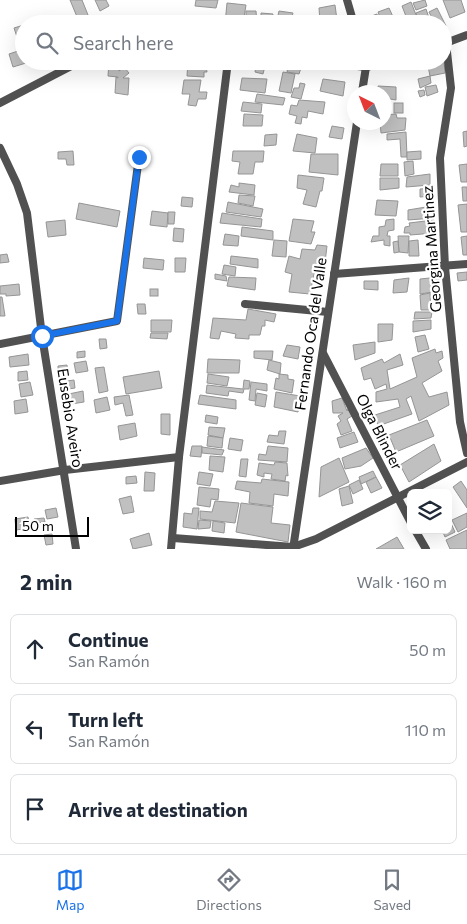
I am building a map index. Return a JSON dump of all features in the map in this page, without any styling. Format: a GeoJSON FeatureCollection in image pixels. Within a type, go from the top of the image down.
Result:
{"type":"FeatureCollection","features":[{"type":"Feature","properties":{"kind":"street"},"geometry":{"type":"LineString","coordinates":[[347,0],[351,15]]}},
{"type":"Feature","properties":{"kind":"street"},"geometry":{"type":"LineString","coordinates":[[452,41],[467,35]]}},
{"type":"Feature","properties":{"kind":"street"},"geometry":{"type":"LineString","coordinates":[[0,102],[63,70]]}},
{"type":"Feature","properties":{"kind":"street"},"geometry":{"type":"LineString","coordinates":[[171,549],[178,457],[227,70]]}},
{"type":"Feature","properties":{"kind":"street"},"geometry":{"type":"LineString","coordinates":[[363,85],[364,70]]}},
{"type":"Feature","properties":{"kind":"street","name":"Georgina Martinez"},"geometry":{"type":"LineString","coordinates":[[449,70],[451,88],[440,158],[445,267],[460,422],[467,453]]}},
{"type":"Feature","properties":{"kind":"street","name":"Fernando Oca del Valle"},"geometry":{"type":"LineString","coordinates":[[293,548],[356,130]]}},
{"type":"Feature","properties":{"kind":"street","name":"Eusebio Aveiro"},"geometry":{"type":"LineString","coordinates":[[0,148],[17,184],[27,213],[42,336],[65,470],[76,549]]}},
{"type":"Feature","properties":{"kind":"street"},"geometry":{"type":"LineString","coordinates":[[0,344],[117,321],[139,157]]}},
{"type":"Feature","properties":{"kind":"street"},"geometry":{"type":"LineString","coordinates":[[334,274],[467,264]]}},
{"type":"Feature","properties":{"kind":"street"},"geometry":{"type":"LineString","coordinates":[[246,304],[328,312]]}},
{"type":"Feature","properties":{"kind":"street","name":"Olga Blinder"},"geometry":{"type":"LineString","coordinates":[[323,353],[407,516]]}},
{"type":"Feature","properties":{"kind":"street"},"geometry":{"type":"LineString","coordinates":[[0,481],[65,470],[178,457]]}},
{"type":"Feature","properties":{"kind":"street"},"geometry":{"type":"LineString","coordinates":[[173,538],[293,548],[316,539],[467,462]]}},
{"type":"Feature","properties":{"kind":"street"},"geometry":{"type":"LineString","coordinates":[[417,534],[426,549]]}},
{"type":"Feature","properties":{"kind":"building"},"geometry":{"type":"Polygon","coordinates":[[[70,0],[82,0],[88,15],[76,15],[70,0]]]}},
{"type":"Feature","properties":{"kind":"building"},"geometry":{"type":"Polygon","coordinates":[[[95,0],[106,0],[109,6],[100,11],[95,0]]]}},
{"type":"Feature","properties":{"kind":"building"},"geometry":{"type":"Polygon","coordinates":[[[196,0],[218,0],[216,8],[195,6],[196,0]]]}},
{"type":"Feature","properties":{"kind":"building"},"geometry":{"type":"Polygon","coordinates":[[[425,0],[427,6],[416,10],[413,3],[425,0]]]}},
{"type":"Feature","properties":{"kind":"building"},"geometry":{"type":"Polygon","coordinates":[[[443,0],[461,0],[465,12],[452,17],[452,15],[449,15],[443,0]]]}},
{"type":"Feature","properties":{"kind":"building"},"geometry":{"type":"Polygon","coordinates":[[[411,2],[416,15],[406,15],[402,6],[411,2]]]}},
{"type":"Feature","properties":{"kind":"building"},"geometry":{"type":"Polygon","coordinates":[[[227,3],[246,5],[244,15],[226,15],[227,3]]]}},
{"type":"Feature","properties":{"kind":"building"},"geometry":{"type":"Polygon","coordinates":[[[335,5],[336,15],[320,15],[319,8],[335,5]]]}},
{"type":"Feature","properties":{"kind":"building"},"geometry":{"type":"Polygon","coordinates":[[[389,8],[392,15],[379,15],[378,12],[389,8]]]}},
{"type":"Feature","properties":{"kind":"building"},"geometry":{"type":"Polygon","coordinates":[[[437,8],[440,15],[430,15],[429,12],[437,8]]]}},
{"type":"Feature","properties":{"kind":"building"},"geometry":{"type":"Polygon","coordinates":[[[426,9],[428,15],[417,15],[416,13],[426,9]]]}},
{"type":"Feature","properties":{"kind":"building"},"geometry":{"type":"Polygon","coordinates":[[[246,11],[256,11],[256,15],[246,15],[246,11]]]}},
{"type":"Feature","properties":{"kind":"building"},"geometry":{"type":"Polygon","coordinates":[[[279,11],[293,13],[292,15],[278,15],[279,11]]]}},
{"type":"Feature","properties":{"kind":"building"},"geometry":{"type":"Polygon","coordinates":[[[261,13],[273,14],[273,15],[261,15],[261,13]]]}},
{"type":"Feature","properties":{"kind":"building"},"geometry":{"type":"Polygon","coordinates":[[[15,52],[15,66],[13,67],[9,54],[15,52]]]}},
{"type":"Feature","properties":{"kind":"building"},"geometry":{"type":"Polygon","coordinates":[[[108,70],[126,70],[129,73],[123,78],[129,78],[128,95],[115,93],[116,77],[118,77],[108,76],[108,70]]]}},
{"type":"Feature","properties":{"kind":"building"},"geometry":{"type":"Polygon","coordinates":[[[187,70],[207,70],[207,72],[204,72],[204,77],[187,76],[187,70]]]}},
{"type":"Feature","properties":{"kind":"building"},"geometry":{"type":"Polygon","coordinates":[[[255,70],[264,70],[263,74],[255,72],[255,70]]]}},
{"type":"Feature","properties":{"kind":"building"},"geometry":{"type":"Polygon","coordinates":[[[287,70],[300,70],[299,74],[287,72],[287,70]]]}},
{"type":"Feature","properties":{"kind":"building"},"geometry":{"type":"Polygon","coordinates":[[[429,70],[445,70],[445,73],[430,76],[429,70]]]}},
{"type":"Feature","properties":{"kind":"building"},"geometry":{"type":"Polygon","coordinates":[[[283,72],[295,74],[291,93],[279,91],[283,72]]]}},
{"type":"Feature","properties":{"kind":"building"},"geometry":{"type":"Polygon","coordinates":[[[430,76],[431,83],[420,88],[418,79],[430,76]]]}},
{"type":"Feature","properties":{"kind":"building"},"geometry":{"type":"Polygon","coordinates":[[[242,78],[267,79],[265,93],[240,90],[242,78]]]}},
{"type":"Feature","properties":{"kind":"building"},"geometry":{"type":"Polygon","coordinates":[[[323,79],[345,82],[343,96],[320,91],[323,79]]]}},
{"type":"Feature","properties":{"kind":"building"},"geometry":{"type":"Polygon","coordinates":[[[184,80],[201,80],[199,92],[207,92],[206,99],[198,99],[196,106],[188,105],[190,94],[182,94],[184,80]]]}},
{"type":"Feature","properties":{"kind":"building"},"geometry":{"type":"Polygon","coordinates":[[[300,83],[305,84],[301,99],[291,97],[294,88],[299,88],[300,83]]]}},
{"type":"Feature","properties":{"kind":"building"},"geometry":{"type":"Polygon","coordinates":[[[436,85],[438,92],[427,96],[425,87],[436,85]]]}},
{"type":"Feature","properties":{"kind":"building"},"geometry":{"type":"Polygon","coordinates":[[[392,87],[396,87],[396,100],[392,99],[392,87]]]}},
{"type":"Feature","properties":{"kind":"building"},"geometry":{"type":"Polygon","coordinates":[[[424,90],[425,95],[420,97],[418,91],[424,90]]]}},
{"type":"Feature","properties":{"kind":"building"},"geometry":{"type":"Polygon","coordinates":[[[257,94],[285,98],[283,105],[255,102],[257,94]]]}},
{"type":"Feature","properties":{"kind":"building"},"geometry":{"type":"Polygon","coordinates":[[[299,100],[325,102],[323,114],[308,111],[307,118],[302,117],[301,124],[295,123],[297,116],[289,114],[291,105],[297,106],[299,100]]]}},
{"type":"Feature","properties":{"kind":"building"},"geometry":{"type":"Polygon","coordinates":[[[243,102],[262,104],[261,113],[241,111],[243,102]]]}},
{"type":"Feature","properties":{"kind":"building"},"geometry":{"type":"Polygon","coordinates":[[[394,103],[403,103],[403,113],[394,113],[394,103]]]}},
{"type":"Feature","properties":{"kind":"building"},"geometry":{"type":"Polygon","coordinates":[[[244,114],[263,115],[262,126],[243,126],[244,114]]]}},
{"type":"Feature","properties":{"kind":"building"},"geometry":{"type":"Polygon","coordinates":[[[392,114],[396,114],[397,118],[406,118],[405,130],[381,133],[381,130],[392,130],[392,114]]]}},
{"type":"Feature","properties":{"kind":"building"},"geometry":{"type":"Polygon","coordinates":[[[332,126],[344,128],[342,139],[329,137],[332,126]]]}},
{"type":"Feature","properties":{"kind":"building"},"geometry":{"type":"Polygon","coordinates":[[[467,131],[467,146],[464,147],[463,132],[467,131]]]}},
{"type":"Feature","properties":{"kind":"building"},"geometry":{"type":"Polygon","coordinates":[[[406,132],[407,157],[401,157],[400,139],[387,140],[387,134],[406,132]]]}},
{"type":"Feature","properties":{"kind":"building"},"geometry":{"type":"Polygon","coordinates":[[[277,134],[276,145],[264,146],[265,135],[277,134]]]}},
{"type":"Feature","properties":{"kind":"building"},"geometry":{"type":"Polygon","coordinates":[[[297,134],[317,138],[315,153],[293,151],[297,134]]]}},
{"type":"Feature","properties":{"kind":"building"},"geometry":{"type":"Polygon","coordinates":[[[73,151],[74,165],[67,165],[66,159],[58,159],[58,152],[73,151]]]}},
{"type":"Feature","properties":{"kind":"building"},"geometry":{"type":"Polygon","coordinates":[[[233,151],[264,151],[263,162],[255,162],[253,174],[238,174],[240,162],[232,161],[233,151]]]}},
{"type":"Feature","properties":{"kind":"building"},"geometry":{"type":"Polygon","coordinates":[[[421,151],[421,159],[407,160],[407,152],[421,151]]]}},
{"type":"Feature","properties":{"kind":"building"},"geometry":{"type":"Polygon","coordinates":[[[311,154],[338,154],[338,175],[309,172],[311,154]]]}},
{"type":"Feature","properties":{"kind":"building"},"geometry":{"type":"Polygon","coordinates":[[[413,161],[414,174],[405,176],[404,162],[413,161]]]}},
{"type":"Feature","properties":{"kind":"building"},"geometry":{"type":"Polygon","coordinates":[[[381,164],[398,164],[398,176],[380,176],[381,164]]]}},
{"type":"Feature","properties":{"kind":"building"},"geometry":{"type":"Polygon","coordinates":[[[467,164],[467,182],[461,182],[459,165],[467,164]]]}},
{"type":"Feature","properties":{"kind":"building"},"geometry":{"type":"Polygon","coordinates":[[[430,174],[430,185],[406,187],[407,177],[430,174]]]}},
{"type":"Feature","properties":{"kind":"building"},"geometry":{"type":"Polygon","coordinates":[[[298,175],[324,178],[322,191],[320,191],[316,207],[303,204],[307,190],[297,188],[298,175]]]}},
{"type":"Feature","properties":{"kind":"building"},"geometry":{"type":"Polygon","coordinates":[[[380,178],[399,178],[399,188],[380,190],[380,178]]]}},
{"type":"Feature","properties":{"kind":"building"},"geometry":{"type":"Polygon","coordinates":[[[239,183],[255,185],[254,195],[229,192],[231,185],[239,187],[239,183]]]}},
{"type":"Feature","properties":{"kind":"building"},"geometry":{"type":"Polygon","coordinates":[[[462,187],[467,187],[467,201],[463,201],[462,187]]]}},
{"type":"Feature","properties":{"kind":"building"},"geometry":{"type":"Polygon","coordinates":[[[433,188],[433,196],[420,197],[420,189],[433,188]]]}},
{"type":"Feature","properties":{"kind":"building"},"geometry":{"type":"Polygon","coordinates":[[[239,195],[255,196],[253,206],[238,203],[239,195]]]}},
{"type":"Feature","properties":{"kind":"building"},"geometry":{"type":"Polygon","coordinates":[[[182,197],[193,198],[192,207],[181,206],[182,197]]]}},
{"type":"Feature","properties":{"kind":"building"},"geometry":{"type":"Polygon","coordinates":[[[377,200],[398,201],[396,216],[375,215],[377,200]]]}},
{"type":"Feature","properties":{"kind":"building"},"geometry":{"type":"Polygon","coordinates":[[[228,202],[263,209],[261,217],[226,212],[228,202]]]}},
{"type":"Feature","properties":{"kind":"building"},"geometry":{"type":"Polygon","coordinates":[[[79,203],[120,211],[117,227],[76,219],[79,203]]]}},
{"type":"Feature","properties":{"kind":"building"},"geometry":{"type":"Polygon","coordinates":[[[467,204],[467,232],[461,232],[458,205],[467,204]]]}},
{"type":"Feature","properties":{"kind":"building"},"geometry":{"type":"Polygon","coordinates":[[[432,206],[434,218],[408,220],[408,210],[432,206]]]}},
{"type":"Feature","properties":{"kind":"building"},"geometry":{"type":"Polygon","coordinates":[[[152,211],[168,213],[167,227],[150,225],[152,211]]]}},
{"type":"Feature","properties":{"kind":"building"},"geometry":{"type":"Polygon","coordinates":[[[168,212],[175,212],[174,224],[168,224],[168,212]]]}},
{"type":"Feature","properties":{"kind":"building"},"geometry":{"type":"Polygon","coordinates":[[[222,213],[262,219],[261,227],[220,223],[222,213]]]}},
{"type":"Feature","properties":{"kind":"building"},"geometry":{"type":"Polygon","coordinates":[[[293,219],[314,221],[311,232],[315,232],[311,244],[289,241],[293,219]]]}},
{"type":"Feature","properties":{"kind":"building"},"geometry":{"type":"Polygon","coordinates":[[[394,219],[394,230],[388,231],[387,236],[390,236],[390,246],[384,245],[384,240],[371,242],[373,236],[379,236],[379,227],[385,226],[386,220],[394,219]]]}},
{"type":"Feature","properties":{"kind":"building"},"geometry":{"type":"Polygon","coordinates":[[[65,220],[66,235],[48,237],[46,222],[65,220]]]}},
{"type":"Feature","properties":{"kind":"building"},"geometry":{"type":"Polygon","coordinates":[[[434,220],[435,233],[410,235],[410,233],[404,233],[405,227],[410,226],[409,223],[434,220]]]}},
{"type":"Feature","properties":{"kind":"building"},"geometry":{"type":"Polygon","coordinates":[[[242,227],[273,231],[273,240],[241,236],[242,227]]]}},
{"type":"Feature","properties":{"kind":"building"},"geometry":{"type":"Polygon","coordinates":[[[174,228],[184,229],[183,242],[173,241],[174,228]]]}},
{"type":"Feature","properties":{"kind":"building"},"geometry":{"type":"Polygon","coordinates":[[[225,234],[239,236],[238,246],[223,245],[225,234]]]}},
{"type":"Feature","properties":{"kind":"building"},"geometry":{"type":"Polygon","coordinates":[[[398,236],[409,236],[408,253],[399,252],[398,236]]]}},
{"type":"Feature","properties":{"kind":"building"},"geometry":{"type":"Polygon","coordinates":[[[467,236],[467,255],[463,255],[461,237],[467,236]]]}},
{"type":"Feature","properties":{"kind":"building"},"geometry":{"type":"Polygon","coordinates":[[[274,240],[287,241],[286,257],[272,256],[274,240]]]}},
{"type":"Feature","properties":{"kind":"building"},"geometry":{"type":"Polygon","coordinates":[[[418,240],[419,256],[409,256],[409,241],[418,240]]]}},
{"type":"Feature","properties":{"kind":"building"},"geometry":{"type":"Polygon","coordinates":[[[398,241],[399,252],[394,253],[393,242],[398,241]]]}},
{"type":"Feature","properties":{"kind":"building"},"geometry":{"type":"Polygon","coordinates":[[[317,245],[327,246],[324,271],[315,269],[310,294],[289,292],[292,274],[285,272],[289,256],[300,259],[302,249],[315,250],[317,245]]]}},
{"type":"Feature","properties":{"kind":"building"},"geometry":{"type":"Polygon","coordinates":[[[7,254],[9,262],[0,263],[0,255],[7,254]]]}},
{"type":"Feature","properties":{"kind":"building"},"geometry":{"type":"Polygon","coordinates":[[[231,256],[258,259],[258,268],[230,264],[231,256]]]}},
{"type":"Feature","properties":{"kind":"building"},"geometry":{"type":"Polygon","coordinates":[[[144,258],[164,260],[163,270],[143,268],[144,258]]]}},
{"type":"Feature","properties":{"kind":"building"},"geometry":{"type":"Polygon","coordinates":[[[175,258],[186,258],[185,272],[175,272],[175,258]]]}},
{"type":"Feature","properties":{"kind":"building"},"geometry":{"type":"Polygon","coordinates":[[[224,265],[236,267],[235,276],[222,274],[224,265]]]}},
{"type":"Feature","properties":{"kind":"building"},"geometry":{"type":"Polygon","coordinates":[[[467,272],[467,280],[458,281],[457,273],[467,272]]]}},
{"type":"Feature","properties":{"kind":"building"},"geometry":{"type":"Polygon","coordinates":[[[215,274],[226,276],[227,281],[215,279],[215,274]]]}},
{"type":"Feature","properties":{"kind":"building"},"geometry":{"type":"Polygon","coordinates":[[[229,277],[256,278],[255,290],[227,286],[229,277]]]}},
{"type":"Feature","properties":{"kind":"building"},"geometry":{"type":"Polygon","coordinates":[[[439,277],[439,291],[420,294],[420,279],[439,277]]]}},
{"type":"Feature","properties":{"kind":"building"},"geometry":{"type":"Polygon","coordinates":[[[409,278],[407,292],[393,293],[394,280],[409,278]]]}},
{"type":"Feature","properties":{"kind":"building"},"geometry":{"type":"Polygon","coordinates":[[[364,281],[378,281],[378,290],[364,289],[364,281]]]}},
{"type":"Feature","properties":{"kind":"building"},"geometry":{"type":"Polygon","coordinates":[[[19,284],[20,295],[6,296],[6,294],[0,294],[0,286],[19,284]]]}},
{"type":"Feature","properties":{"kind":"building"},"geometry":{"type":"Polygon","coordinates":[[[150,289],[158,289],[158,296],[150,296],[150,289]]]}},
{"type":"Feature","properties":{"kind":"building"},"geometry":{"type":"Polygon","coordinates":[[[430,293],[431,310],[421,310],[420,295],[430,293]]]}},
{"type":"Feature","properties":{"kind":"building"},"geometry":{"type":"Polygon","coordinates":[[[0,297],[2,297],[5,316],[0,316],[0,297]]]}},
{"type":"Feature","properties":{"kind":"building"},"geometry":{"type":"Polygon","coordinates":[[[137,304],[145,304],[146,314],[138,314],[137,304]]]}},
{"type":"Feature","properties":{"kind":"building"},"geometry":{"type":"Polygon","coordinates":[[[248,309],[276,314],[274,322],[265,320],[265,326],[262,326],[260,335],[249,335],[249,339],[235,338],[236,334],[221,331],[219,339],[210,338],[213,318],[246,320],[248,309]]]}},
{"type":"Feature","properties":{"kind":"building"},"geometry":{"type":"Polygon","coordinates":[[[415,312],[432,312],[431,318],[414,319],[415,312]]]}},
{"type":"Feature","properties":{"kind":"building"},"geometry":{"type":"Polygon","coordinates":[[[151,320],[172,320],[171,332],[151,332],[151,320]]]}},
{"type":"Feature","properties":{"kind":"building"},"geometry":{"type":"Polygon","coordinates":[[[431,320],[431,329],[413,332],[413,321],[431,320]]]}},
{"type":"Feature","properties":{"kind":"building"},"geometry":{"type":"Polygon","coordinates":[[[378,324],[393,324],[392,340],[378,342],[378,324]]]}},
{"type":"Feature","properties":{"kind":"building"},"geometry":{"type":"Polygon","coordinates":[[[151,333],[168,333],[167,339],[150,338],[151,333]]]}},
{"type":"Feature","properties":{"kind":"building"},"geometry":{"type":"Polygon","coordinates":[[[425,335],[429,349],[418,352],[415,337],[425,335]]]}},
{"type":"Feature","properties":{"kind":"building"},"geometry":{"type":"Polygon","coordinates":[[[99,339],[106,339],[107,348],[100,349],[99,339]]]}},
{"type":"Feature","properties":{"kind":"building"},"geometry":{"type":"Polygon","coordinates":[[[375,342],[375,353],[355,360],[353,345],[375,342]]]}},
{"type":"Feature","properties":{"kind":"building"},"geometry":{"type":"Polygon","coordinates":[[[287,345],[300,347],[298,359],[283,356],[287,345]]]}},
{"type":"Feature","properties":{"kind":"building"},"geometry":{"type":"Polygon","coordinates":[[[435,349],[436,353],[442,351],[443,358],[438,361],[442,371],[422,383],[429,397],[447,392],[449,405],[419,421],[411,396],[406,399],[412,414],[378,426],[375,415],[400,407],[398,399],[376,402],[376,392],[387,389],[386,384],[375,389],[371,378],[364,380],[361,368],[382,359],[384,363],[400,354],[403,365],[387,370],[390,389],[417,377],[412,358],[435,349]]]}},
{"type":"Feature","properties":{"kind":"building"},"geometry":{"type":"Polygon","coordinates":[[[85,351],[85,357],[77,358],[77,352],[85,351]]]}},
{"type":"Feature","properties":{"kind":"building"},"geometry":{"type":"Polygon","coordinates":[[[254,351],[273,351],[272,360],[254,358],[254,351]]]}},
{"type":"Feature","properties":{"kind":"building"},"geometry":{"type":"Polygon","coordinates":[[[28,354],[29,365],[10,367],[9,357],[28,354]]]}},
{"type":"Feature","properties":{"kind":"building"},"geometry":{"type":"Polygon","coordinates":[[[208,359],[240,360],[239,373],[207,373],[208,359]]]}},
{"type":"Feature","properties":{"kind":"building"},"geometry":{"type":"Polygon","coordinates":[[[269,360],[281,363],[280,374],[267,370],[269,360]]]}},
{"type":"Feature","properties":{"kind":"building"},"geometry":{"type":"Polygon","coordinates":[[[86,361],[88,371],[76,373],[74,363],[86,361]]]}},
{"type":"Feature","properties":{"kind":"building"},"geometry":{"type":"Polygon","coordinates":[[[67,365],[69,377],[58,379],[58,366],[67,365]]]}},
{"type":"Feature","properties":{"kind":"building"},"geometry":{"type":"Polygon","coordinates":[[[104,367],[108,391],[99,393],[95,368],[104,367]]]}},
{"type":"Feature","properties":{"kind":"building"},"geometry":{"type":"Polygon","coordinates":[[[27,371],[28,380],[18,381],[18,372],[27,371]]]}},
{"type":"Feature","properties":{"kind":"building"},"geometry":{"type":"Polygon","coordinates":[[[159,371],[162,388],[126,394],[123,377],[159,371]]]}},
{"type":"Feature","properties":{"kind":"building"},"geometry":{"type":"Polygon","coordinates":[[[208,374],[229,377],[227,386],[207,383],[208,374]]]}},
{"type":"Feature","properties":{"kind":"building"},"geometry":{"type":"Polygon","coordinates":[[[279,374],[288,375],[288,379],[294,380],[292,393],[274,389],[276,378],[279,379],[279,374]]]}},
{"type":"Feature","properties":{"kind":"building"},"geometry":{"type":"Polygon","coordinates":[[[74,380],[75,388],[62,390],[60,382],[74,380]]]}},
{"type":"Feature","properties":{"kind":"building"},"geometry":{"type":"Polygon","coordinates":[[[244,380],[250,381],[249,389],[244,389],[243,393],[229,391],[228,396],[206,393],[207,385],[243,389],[244,380]]]}},
{"type":"Feature","properties":{"kind":"building"},"geometry":{"type":"Polygon","coordinates":[[[30,382],[33,395],[21,397],[19,384],[30,382]]]}},
{"type":"Feature","properties":{"kind":"building"},"geometry":{"type":"Polygon","coordinates":[[[251,382],[267,384],[267,391],[256,389],[255,401],[249,400],[251,382]]]}},
{"type":"Feature","properties":{"kind":"building"},"geometry":{"type":"Polygon","coordinates":[[[83,391],[84,402],[65,405],[64,395],[83,391]]]}},
{"type":"Feature","properties":{"kind":"building"},"geometry":{"type":"Polygon","coordinates":[[[276,392],[300,396],[298,412],[274,407],[276,392]]]}},
{"type":"Feature","properties":{"kind":"building"},"geometry":{"type":"Polygon","coordinates":[[[257,393],[267,395],[265,407],[255,405],[257,393]]]}},
{"type":"Feature","properties":{"kind":"building"},"geometry":{"type":"Polygon","coordinates":[[[129,395],[133,415],[126,416],[123,403],[115,405],[114,397],[129,395]]]}},
{"type":"Feature","properties":{"kind":"building"},"geometry":{"type":"Polygon","coordinates":[[[200,395],[236,400],[236,409],[198,404],[200,395]]]}},
{"type":"Feature","properties":{"kind":"building"},"geometry":{"type":"Polygon","coordinates":[[[107,397],[110,410],[96,413],[94,400],[107,397]]]}},
{"type":"Feature","properties":{"kind":"building"},"geometry":{"type":"Polygon","coordinates":[[[342,398],[347,411],[348,409],[352,416],[347,419],[352,431],[341,435],[337,424],[341,421],[338,416],[343,413],[333,413],[332,401],[342,398]]]}},
{"type":"Feature","properties":{"kind":"building"},"geometry":{"type":"Polygon","coordinates":[[[26,399],[28,412],[15,414],[14,401],[26,399]]]}},
{"type":"Feature","properties":{"kind":"building"},"geometry":{"type":"Polygon","coordinates":[[[161,414],[170,414],[170,435],[161,434],[161,414]]]}},
{"type":"Feature","properties":{"kind":"building"},"geometry":{"type":"Polygon","coordinates":[[[206,415],[218,417],[217,424],[205,422],[206,415]]]}},
{"type":"Feature","properties":{"kind":"building"},"geometry":{"type":"Polygon","coordinates":[[[427,420],[434,436],[396,452],[389,435],[427,420]]]}},
{"type":"Feature","properties":{"kind":"building"},"geometry":{"type":"Polygon","coordinates":[[[135,423],[137,436],[120,440],[118,426],[135,423]]]}},
{"type":"Feature","properties":{"kind":"building"},"geometry":{"type":"Polygon","coordinates":[[[209,427],[225,428],[223,438],[208,435],[209,427]]]}},
{"type":"Feature","properties":{"kind":"building"},"geometry":{"type":"Polygon","coordinates":[[[279,431],[286,431],[284,444],[267,442],[269,435],[278,436],[279,431]]]}},
{"type":"Feature","properties":{"kind":"building"},"geometry":{"type":"Polygon","coordinates":[[[354,432],[358,442],[340,448],[337,438],[354,432]]]}},
{"type":"Feature","properties":{"kind":"building"},"geometry":{"type":"Polygon","coordinates":[[[208,436],[223,438],[222,448],[207,446],[208,436]]]}},
{"type":"Feature","properties":{"kind":"building"},"geometry":{"type":"Polygon","coordinates":[[[230,438],[243,440],[241,451],[228,449],[230,438]]]}},
{"type":"Feature","properties":{"kind":"building"},"geometry":{"type":"Polygon","coordinates":[[[434,444],[441,461],[409,482],[400,465],[434,444]]]}},
{"type":"Feature","properties":{"kind":"building"},"geometry":{"type":"Polygon","coordinates":[[[192,446],[202,446],[201,457],[190,456],[192,446]]]}},
{"type":"Feature","properties":{"kind":"building"},"geometry":{"type":"Polygon","coordinates":[[[268,446],[288,448],[287,462],[258,460],[259,454],[266,455],[268,446]]]}},
{"type":"Feature","properties":{"kind":"building"},"geometry":{"type":"Polygon","coordinates":[[[202,447],[224,450],[222,455],[202,453],[202,447]]]}},
{"type":"Feature","properties":{"kind":"building"},"geometry":{"type":"Polygon","coordinates":[[[366,448],[373,458],[361,466],[345,469],[342,458],[366,448]]]}},
{"type":"Feature","properties":{"kind":"building"},"geometry":{"type":"Polygon","coordinates":[[[210,456],[225,457],[223,472],[209,470],[210,456]]]}},
{"type":"Feature","properties":{"kind":"building"},"geometry":{"type":"Polygon","coordinates":[[[339,458],[349,482],[319,497],[321,467],[339,458]]]}},
{"type":"Feature","properties":{"kind":"building"},"geometry":{"type":"Polygon","coordinates":[[[241,459],[248,459],[246,477],[239,476],[241,459]]]}},
{"type":"Feature","properties":{"kind":"building"},"geometry":{"type":"Polygon","coordinates":[[[275,462],[287,463],[288,476],[286,475],[285,481],[271,479],[272,474],[264,473],[264,477],[257,475],[259,463],[274,465],[275,462]]]}},
{"type":"Feature","properties":{"kind":"building"},"geometry":{"type":"Polygon","coordinates":[[[373,471],[376,477],[361,484],[359,477],[373,471]]]}},
{"type":"Feature","properties":{"kind":"building"},"geometry":{"type":"Polygon","coordinates":[[[145,472],[155,473],[154,491],[144,491],[145,472]]]}},
{"type":"Feature","properties":{"kind":"building"},"geometry":{"type":"Polygon","coordinates":[[[199,472],[213,474],[210,486],[197,484],[199,472]]]}},
{"type":"Feature","properties":{"kind":"building"},"geometry":{"type":"Polygon","coordinates":[[[136,476],[137,483],[126,484],[126,477],[136,476]]]}},
{"type":"Feature","properties":{"kind":"building"},"geometry":{"type":"Polygon","coordinates":[[[376,477],[382,488],[371,493],[366,482],[376,477]]]}},
{"type":"Feature","properties":{"kind":"building"},"geometry":{"type":"Polygon","coordinates":[[[262,479],[289,482],[288,496],[274,494],[273,506],[249,503],[250,492],[235,489],[237,481],[261,483],[262,479]]]}},
{"type":"Feature","properties":{"kind":"building"},"geometry":{"type":"Polygon","coordinates":[[[359,480],[363,489],[353,494],[349,485],[359,480]]]}},
{"type":"Feature","properties":{"kind":"building"},"geometry":{"type":"Polygon","coordinates":[[[461,481],[467,490],[467,508],[453,487],[461,481]]]}},
{"type":"Feature","properties":{"kind":"building"},"geometry":{"type":"Polygon","coordinates":[[[349,486],[353,503],[342,506],[339,489],[349,486]]]}},
{"type":"Feature","properties":{"kind":"building"},"geometry":{"type":"Polygon","coordinates":[[[199,487],[219,489],[218,500],[211,499],[210,507],[197,505],[199,487]]]}},
{"type":"Feature","properties":{"kind":"building"},"geometry":{"type":"Polygon","coordinates":[[[131,496],[134,512],[123,514],[119,499],[131,496]]]}},
{"type":"Feature","properties":{"kind":"building"},"geometry":{"type":"Polygon","coordinates":[[[215,501],[239,503],[235,523],[200,519],[200,511],[212,512],[215,501]]]}},
{"type":"Feature","properties":{"kind":"building"},"geometry":{"type":"Polygon","coordinates":[[[241,503],[273,507],[271,523],[290,525],[288,542],[236,532],[241,503]]]}},
{"type":"Feature","properties":{"kind":"building"},"geometry":{"type":"Polygon","coordinates":[[[56,508],[58,517],[47,519],[45,510],[56,508]]]}},
{"type":"Feature","properties":{"kind":"building"},"geometry":{"type":"Polygon","coordinates":[[[193,508],[199,508],[197,529],[183,527],[184,513],[192,514],[193,508]]]}},
{"type":"Feature","properties":{"kind":"building"},"geometry":{"type":"Polygon","coordinates":[[[467,513],[467,527],[458,532],[452,520],[467,513]]]}},
{"type":"Feature","properties":{"kind":"building"},"geometry":{"type":"Polygon","coordinates":[[[28,517],[30,528],[16,530],[15,519],[28,517]]]}},
{"type":"Feature","properties":{"kind":"building"},"geometry":{"type":"Polygon","coordinates":[[[44,518],[45,522],[34,523],[34,519],[44,518]]]}},
{"type":"Feature","properties":{"kind":"building"},"geometry":{"type":"Polygon","coordinates":[[[199,520],[211,521],[210,528],[198,529],[199,520]]]}},
{"type":"Feature","properties":{"kind":"building"},"geometry":{"type":"Polygon","coordinates":[[[213,521],[225,523],[224,533],[212,531],[213,521]]]}},
{"type":"Feature","properties":{"kind":"building"},"geometry":{"type":"Polygon","coordinates":[[[467,530],[467,549],[450,549],[446,540],[467,530]]]}},
{"type":"Feature","properties":{"kind":"building"},"geometry":{"type":"Polygon","coordinates":[[[149,533],[152,545],[133,549],[130,539],[149,533]]]}},
{"type":"Feature","properties":{"kind":"building"},"geometry":{"type":"Polygon","coordinates":[[[52,534],[53,544],[46,545],[44,535],[52,534]]]}},
{"type":"Feature","properties":{"kind":"building"},"geometry":{"type":"Polygon","coordinates":[[[397,537],[404,549],[376,549],[397,537]]]}},
{"type":"Feature","properties":{"kind":"route"},"geometry":{"type":"LineString","coordinates":[[42,336],[117,321],[139,157]]}}]}
